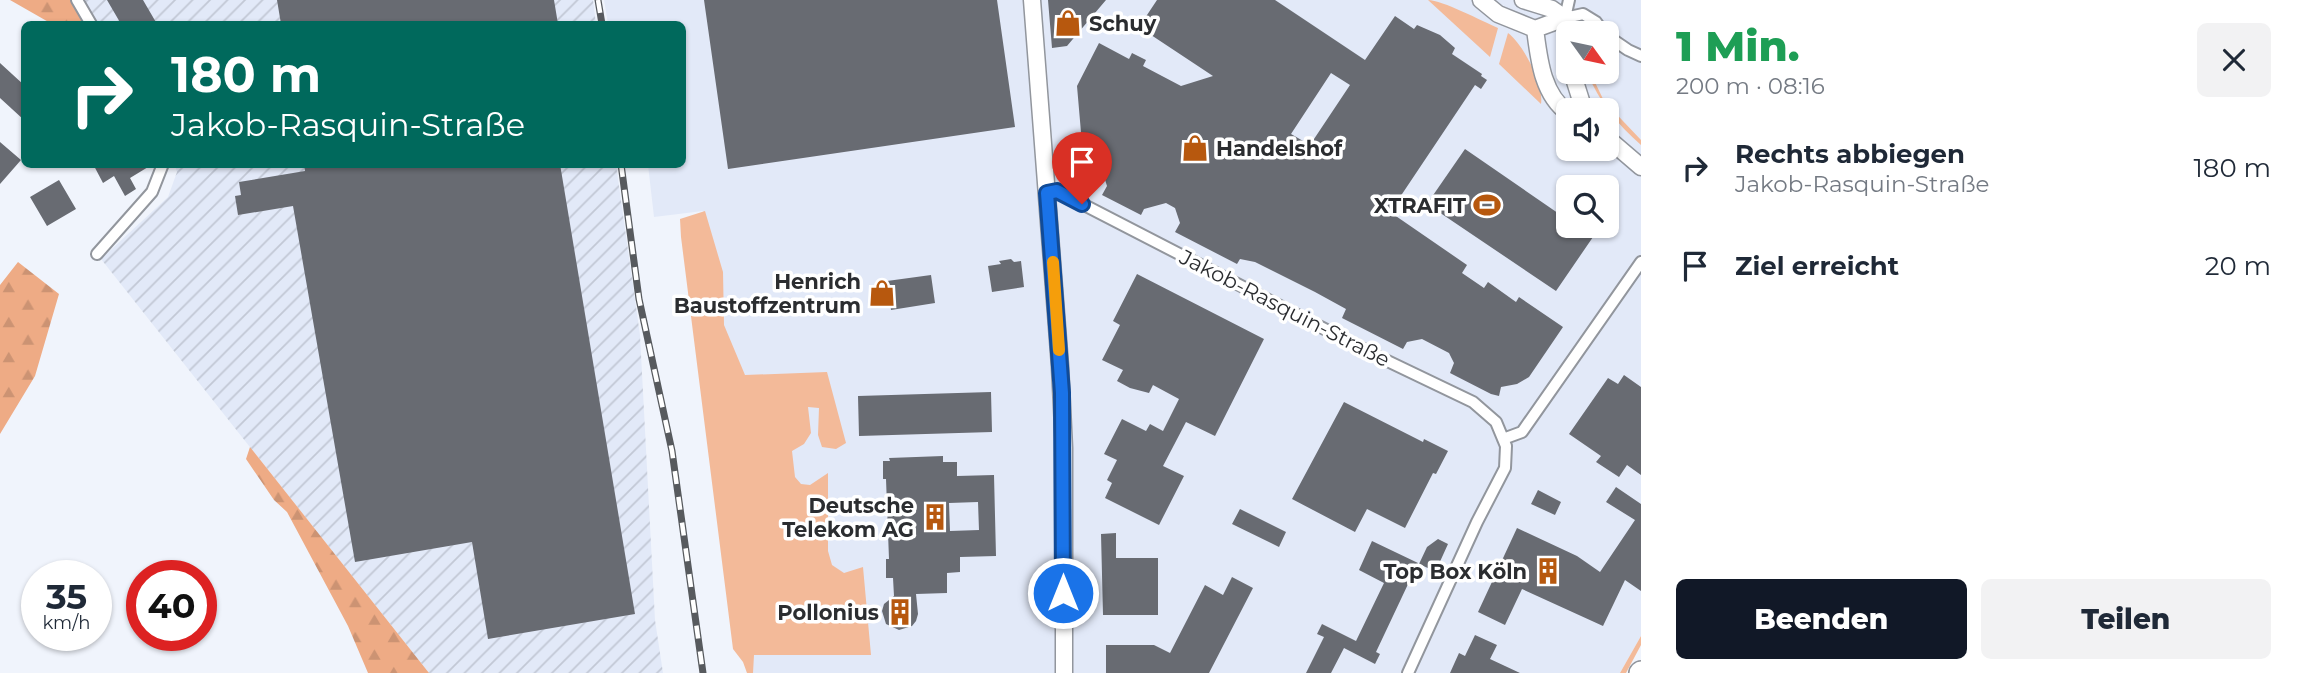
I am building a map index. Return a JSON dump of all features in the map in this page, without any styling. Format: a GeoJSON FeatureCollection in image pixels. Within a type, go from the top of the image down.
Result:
{"type":"FeatureCollection","features":[{"type":"Feature","properties":{"kind":"street"},"geometry":{"type":"LineString","coordinates":[[77,0],[90,21]]}},
{"type":"Feature","properties":{"kind":"street"},"geometry":{"type":"LineString","coordinates":[[1032,0],[1059,348],[1064,448],[1063,673]]}},
{"type":"Feature","properties":{"kind":"street"},"geometry":{"type":"LineString","coordinates":[[1481,0],[1498,14],[1535,29],[1583,14],[1594,21]]}},
{"type":"Feature","properties":{"kind":"street"},"geometry":{"type":"LineString","coordinates":[[1565,21],[1569,0]]}},
{"type":"Feature","properties":{"kind":"street"},"geometry":{"type":"LineString","coordinates":[[1556,103],[1538,57],[1532,1],[1565,18]]}},
{"type":"Feature","properties":{"kind":"street"},"geometry":{"type":"LineString","coordinates":[[1619,43],[1641,57]]}},
{"type":"Feature","properties":{"kind":"street"},"geometry":{"type":"LineString","coordinates":[[1619,148],[1641,167]]}},
{"type":"Feature","properties":{"kind":"street"},"geometry":{"type":"LineString","coordinates":[[97,254],[152,192],[161,168]]}},
{"type":"Feature","properties":{"kind":"street","name":"Jakob-Rasquin-Straße"},"geometry":{"type":"LineString","coordinates":[[1047,193],[1057,191],[1377,356],[1473,402],[1496,422],[1505,442]]}},
{"type":"Feature","properties":{"kind":"street"},"geometry":{"type":"LineString","coordinates":[[1408,673],[1477,522],[1505,468],[1505,442],[1522,432],[1641,262]]}},
{"type":"Feature","properties":{"kind":"shaded area"},"geometry":{"type":"Polygon","coordinates":[[[84,0],[593,0],[596,21],[96,21],[84,0]]]}},
{"type":"Feature","properties":{"kind":"shaded area"},"geometry":{"type":"Polygon","coordinates":[[[604,0],[1641,0],[1641,636],[1620,673],[747,673],[725,552],[703,211],[654,217],[648,168],[686,168],[686,21],[608,21],[604,0]]]}},
{"type":"Feature","properties":{"kind":"shaded area"},"geometry":{"type":"Polygon","coordinates":[[[1428,0],[1452,7],[1498,28],[1490,57],[1428,0]]]}},
{"type":"Feature","properties":{"kind":"shaded area"},"geometry":{"type":"Polygon","coordinates":[[[1508,33],[1532,66],[1541,104],[1499,64],[1508,33]]]}},
{"type":"Feature","properties":{"kind":"shaded area"},"geometry":{"type":"Polygon","coordinates":[[[1593,84],[1596,84],[1603,98],[1593,84]]]}},
{"type":"Feature","properties":{"kind":"shaded area"},"geometry":{"type":"Polygon","coordinates":[[[1619,117],[1641,140],[1641,145],[1619,123],[1619,117]]]}},
{"type":"Feature","properties":{"kind":"shaded area"},"geometry":{"type":"Polygon","coordinates":[[[176,168],[616,168],[640,335],[655,620],[663,673],[429,673],[101,259],[168,197],[177,172],[176,168]]]}},
{"type":"Feature","properties":{"kind":"shaded area"},"geometry":{"type":"Polygon","coordinates":[[[705,211],[723,272],[724,325],[745,375],[827,372],[846,443],[836,449],[822,447],[818,435],[819,408],[808,407],[811,433],[804,444],[792,451],[795,477],[801,484],[810,485],[828,473],[828,551],[832,565],[844,573],[863,567],[871,655],[754,655],[753,673],[747,673],[733,649],[681,237],[680,219],[705,211]]]}},
{"type":"Feature","properties":{"kind":"shaded area"},"geometry":{"type":"Polygon","coordinates":[[[1641,636],[1641,645],[1626,673],[1620,673],[1641,636]]]}},
{"type":"Feature","properties":{"kind":"green space"},"geometry":{"type":"Polygon","coordinates":[[[10,0],[84,0],[96,21],[47,21],[10,0]]]}},
{"type":"Feature","properties":{"kind":"green space"},"geometry":{"type":"Polygon","coordinates":[[[18,262],[59,294],[35,376],[0,434],[0,285],[18,262]]]}},
{"type":"Feature","properties":{"kind":"green space"},"geometry":{"type":"Polygon","coordinates":[[[250,447],[429,673],[368,673],[348,626],[287,512],[274,500],[246,459],[250,447]]]}},
{"type":"Feature","properties":{"kind":"building"},"geometry":{"type":"Polygon","coordinates":[[[107,0],[143,0],[155,21],[119,21],[107,0]]]}},
{"type":"Feature","properties":{"kind":"building"},"geometry":{"type":"Polygon","coordinates":[[[277,0],[554,0],[558,21],[280,21],[277,0]]]}},
{"type":"Feature","properties":{"kind":"building"},"geometry":{"type":"Polygon","coordinates":[[[704,0],[997,0],[1015,127],[728,169],[704,0]]]}},
{"type":"Feature","properties":{"kind":"building","name":"Schuy"},"geometry":{"type":"Polygon","coordinates":[[[1048,0],[1106,0],[1067,46],[1052,48],[1048,0]]]}},
{"type":"Feature","properties":{"kind":"building"},"geometry":{"type":"Polygon","coordinates":[[[1157,0],[1275,0],[1365,60],[1395,16],[1414,29],[1417,25],[1440,35],[1455,48],[1452,54],[1487,80],[1481,89],[1475,85],[1390,212],[1467,265],[1462,273],[1484,288],[1488,282],[1516,302],[1519,297],[1563,327],[1529,377],[1517,384],[1501,387],[1499,396],[1491,394],[1450,373],[1454,363],[1449,353],[1422,339],[1407,342],[1403,349],[1342,318],[1346,309],[1315,292],[1255,262],[1240,259],[1237,264],[1175,232],[1180,223],[1175,208],[1166,203],[1144,209],[1141,215],[1102,195],[1107,186],[1102,170],[1087,158],[1082,144],[1077,86],[1099,43],[1129,59],[1132,53],[1146,60],[1143,66],[1181,86],[1213,76],[1139,27],[1157,0]],[[1331,73],[1291,134],[1310,145],[1350,85],[1331,73]]]}},
{"type":"Feature","properties":{"kind":"building"},"geometry":{"type":"Polygon","coordinates":[[[0,63],[21,82],[21,117],[0,98],[0,63]]]}},
{"type":"Feature","properties":{"kind":"building"},"geometry":{"type":"Polygon","coordinates":[[[0,142],[21,160],[0,184],[0,142]]]}},
{"type":"Feature","properties":{"kind":"building"},"geometry":{"type":"Polygon","coordinates":[[[1465,149],[1556,212],[1556,238],[1592,238],[1556,291],[1427,204],[1465,149]]]}},
{"type":"Feature","properties":{"kind":"building"},"geometry":{"type":"Polygon","coordinates":[[[95,168],[146,168],[130,178],[136,189],[125,196],[114,176],[103,183],[95,168]]]}},
{"type":"Feature","properties":{"kind":"building"},"geometry":{"type":"Polygon","coordinates":[[[305,168],[561,168],[635,614],[488,639],[472,542],[355,562],[293,206],[238,215],[235,196],[241,195],[239,182],[305,171],[305,168]]]}},
{"type":"Feature","properties":{"kind":"building"},"geometry":{"type":"Polygon","coordinates":[[[59,180],[76,209],[47,226],[30,197],[59,180]]]}},
{"type":"Feature","properties":{"kind":"building"},"geometry":{"type":"Polygon","coordinates":[[[1011,259],[1014,262],[1021,261],[1024,287],[992,292],[988,266],[1011,259]]]}},
{"type":"Feature","properties":{"kind":"building"},"geometry":{"type":"Polygon","coordinates":[[[1137,274],[1264,339],[1215,436],[1186,422],[1163,466],[1184,476],[1159,525],[1105,498],[1112,483],[1107,480],[1117,460],[1104,454],[1122,419],[1146,431],[1150,424],[1163,431],[1179,399],[1153,385],[1149,393],[1130,388],[1117,381],[1123,370],[1102,360],[1120,325],[1113,321],[1137,274]]]}},
{"type":"Feature","properties":{"kind":"building"},"geometry":{"type":"Polygon","coordinates":[[[931,275],[935,303],[891,310],[887,281],[931,275]]]}},
{"type":"Feature","properties":{"kind":"building"},"geometry":{"type":"Polygon","coordinates":[[[1624,375],[1641,387],[1641,475],[1627,465],[1619,477],[1596,462],[1601,456],[1569,434],[1608,378],[1618,384],[1624,375]]]}},
{"type":"Feature","properties":{"kind":"building"},"geometry":{"type":"Polygon","coordinates":[[[991,392],[992,432],[859,436],[858,396],[991,392]]]}},
{"type":"Feature","properties":{"kind":"building"},"geometry":{"type":"Polygon","coordinates":[[[1344,402],[1423,442],[1424,439],[1448,451],[1436,474],[1433,473],[1405,528],[1367,509],[1355,532],[1292,499],[1344,402]]]}},
{"type":"Feature","properties":{"kind":"building"},"geometry":{"type":"Polygon","coordinates":[[[943,456],[943,462],[957,462],[957,476],[994,475],[996,556],[960,557],[960,572],[947,573],[947,593],[916,594],[916,621],[912,626],[899,630],[886,624],[882,611],[884,604],[894,596],[893,578],[886,578],[886,559],[889,559],[883,461],[890,461],[889,458],[943,456]],[[978,502],[949,503],[950,531],[979,530],[978,502]]]}},
{"type":"Feature","properties":{"kind":"building","name":"Top Box Köln"},"geometry":{"type":"Polygon","coordinates":[[[1616,487],[1641,504],[1641,591],[1625,580],[1603,626],[1522,589],[1505,625],[1478,612],[1517,528],[1577,556],[1600,572],[1635,520],[1606,502],[1616,487]]]}},
{"type":"Feature","properties":{"kind":"building"},"geometry":{"type":"Polygon","coordinates":[[[1538,490],[1561,502],[1555,515],[1531,504],[1538,490]]]}},
{"type":"Feature","properties":{"kind":"building"},"geometry":{"type":"Polygon","coordinates":[[[1240,509],[1286,532],[1279,547],[1232,524],[1240,509]]]}},
{"type":"Feature","properties":{"kind":"building"},"geometry":{"type":"Polygon","coordinates":[[[1116,533],[1116,558],[1158,558],[1158,615],[1103,615],[1101,534],[1116,533]]]}},
{"type":"Feature","properties":{"kind":"building"},"geometry":{"type":"Polygon","coordinates":[[[1438,539],[1448,544],[1438,566],[1432,563],[1430,569],[1419,564],[1427,547],[1438,539]]]}},
{"type":"Feature","properties":{"kind":"building"},"geometry":{"type":"Polygon","coordinates":[[[1372,541],[1418,563],[1376,652],[1380,654],[1375,664],[1344,648],[1331,673],[1306,673],[1324,637],[1317,634],[1322,624],[1356,641],[1384,583],[1359,570],[1372,541]]]}},
{"type":"Feature","properties":{"kind":"building"},"geometry":{"type":"Polygon","coordinates":[[[1232,577],[1253,588],[1209,673],[1106,673],[1106,645],[1154,645],[1170,653],[1205,585],[1223,595],[1232,577]]]}},
{"type":"Feature","properties":{"kind":"building"},"geometry":{"type":"Polygon","coordinates":[[[1475,635],[1497,645],[1490,659],[1520,673],[1450,673],[1459,653],[1465,656],[1475,635]]]}},
{"type":"Feature","properties":{"kind":"railway"},"geometry":{"type":"LineString","coordinates":[[598,0],[602,21]]}},
{"type":"Feature","properties":{"kind":"railway"},"geometry":{"type":"LineString","coordinates":[[622,168],[639,299],[672,451],[703,673]]}},
{"type":"Feature","properties":{"kind":"slow traffic"},"geometry":{"type":"LineString","coordinates":[[1053,262],[1059,350]]}},
{"type":"Feature","properties":{"kind":"place","name":"Schuy"},"geometry":{"type":"Point","coordinates":[1068,23]}},
{"type":"Feature","properties":{"kind":"place","name":"Handelshof"},"geometry":{"type":"Point","coordinates":[1195,148]}},
{"type":"Feature","properties":{"kind":"place","name":"XTRAFIT"},"geometry":{"type":"Point","coordinates":[1487,205]}},
{"type":"Feature","properties":{"kind":"place","name":"Henrich Baustoffzentrum"},"geometry":{"type":"Point","coordinates":[882,293]}},
{"type":"Feature","properties":{"kind":"place","name":"Deutsche Telekom AG"},"geometry":{"type":"Point","coordinates":[935,517]}},
{"type":"Feature","properties":{"kind":"place","name":"Top Box Köln"},"geometry":{"type":"Point","coordinates":[1548,571]}},
{"type":"Feature","properties":{"kind":"place","name":"Pollonius"},"geometry":{"type":"Point","coordinates":[900,612]}},
{"type":"Feature","properties":{"kind":"route"},"geometry":{"type":"LineString","coordinates":[[1063,593],[1062,393],[1047,193],[1057,191],[1082,204]]}}]}
